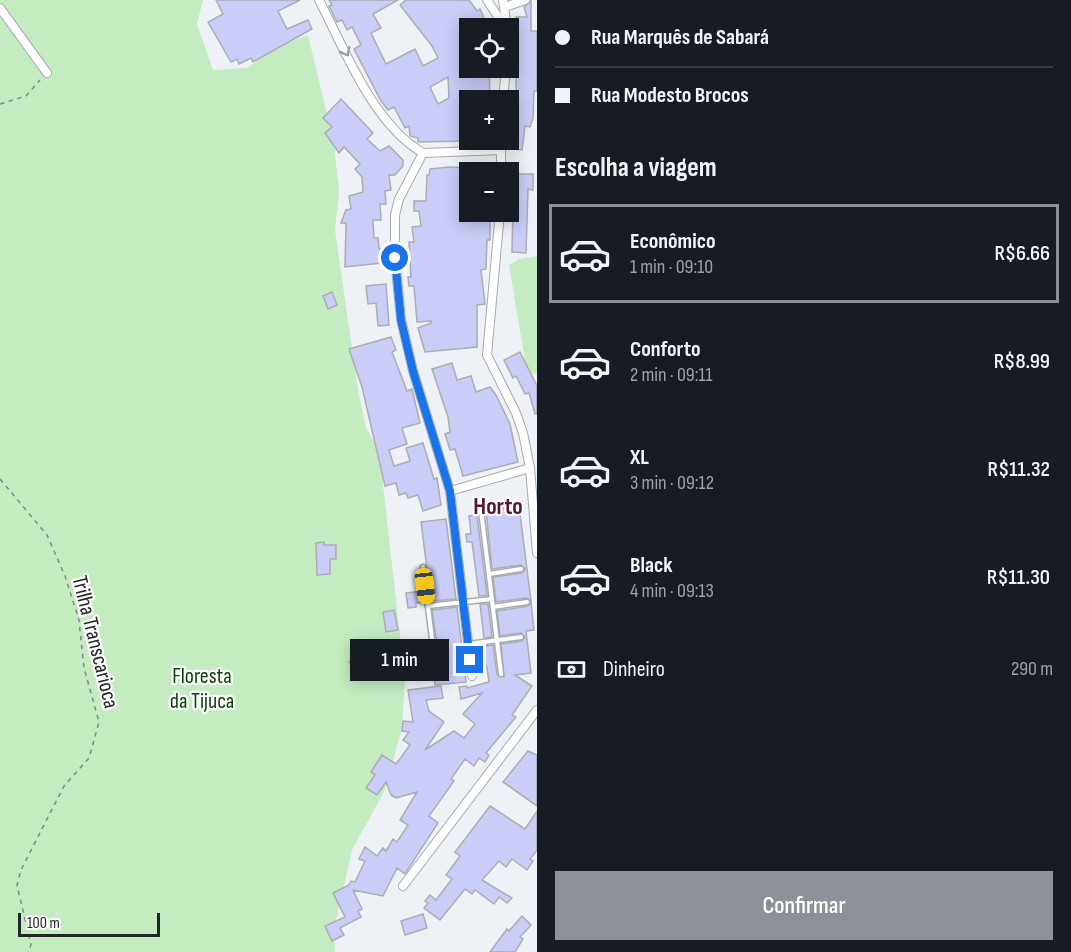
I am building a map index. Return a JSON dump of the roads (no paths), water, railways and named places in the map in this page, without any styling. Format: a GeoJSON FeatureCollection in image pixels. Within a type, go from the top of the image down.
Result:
{"type":"FeatureCollection","features":[{"type":"Feature","properties":{"kind":"street"},"geometry":{"type":"LineString","coordinates":[[319,0],[373,101],[405,141],[423,153],[501,150],[501,162]]}},
{"type":"Feature","properties":{"kind":"street"},"geometry":{"type":"LineString","coordinates":[[487,0],[504,3],[525,0]]}},
{"type":"Feature","properties":{"kind":"street"},"geometry":{"type":"LineString","coordinates":[[487,0],[497,18]]}},
{"type":"Feature","properties":{"kind":"street"},"geometry":{"type":"LineString","coordinates":[[504,3],[506,18]]}},
{"type":"Feature","properties":{"kind":"street"},"geometry":{"type":"LineString","coordinates":[[0,8],[47,73]]}},
{"type":"Feature","properties":{"kind":"street"},"geometry":{"type":"LineString","coordinates":[[423,153],[399,199],[395,215],[395,258],[401,320],[413,371],[450,491],[472,676]]}},
{"type":"Feature","properties":{"kind":"street"},"geometry":{"type":"LineString","coordinates":[[499,222],[488,355],[516,413],[530,468],[537,553]]}},
{"type":"Feature","properties":{"kind":"street"},"geometry":{"type":"LineString","coordinates":[[450,491],[530,468]]}},
{"type":"Feature","properties":{"kind":"street"},"geometry":{"type":"LineString","coordinates":[[403,886],[537,710]]}},
{"type":"Feature","properties":{"kind":"lane"},"geometry":{"type":"LineString","coordinates":[[481,510],[501,674]]}},
{"type":"Feature","properties":{"kind":"lane"},"geometry":{"type":"LineString","coordinates":[[423,567],[432,639]]}},
{"type":"Feature","properties":{"kind":"lane"},"geometry":{"type":"LineString","coordinates":[[489,574],[521,569]]}},
{"type":"Feature","properties":{"kind":"lane"},"geometry":{"type":"LineString","coordinates":[[428,606],[492,599]]}},
{"type":"Feature","properties":{"kind":"lane"},"geometry":{"type":"LineString","coordinates":[[493,607],[527,602]]}},
{"type":"Feature","properties":{"kind":"lane"},"geometry":{"type":"LineString","coordinates":[[468,644],[521,637]]}},
{"type":"Feature","properties":{"kind":"district","name":"Horto"},"geometry":{"type":"Point","coordinates":[498,506]}},
{"type":"Feature","properties":{"kind":"park label","name":"Floresta da Tijuca"},"geometry":{"type":"Point","coordinates":[202,688]}}]}
